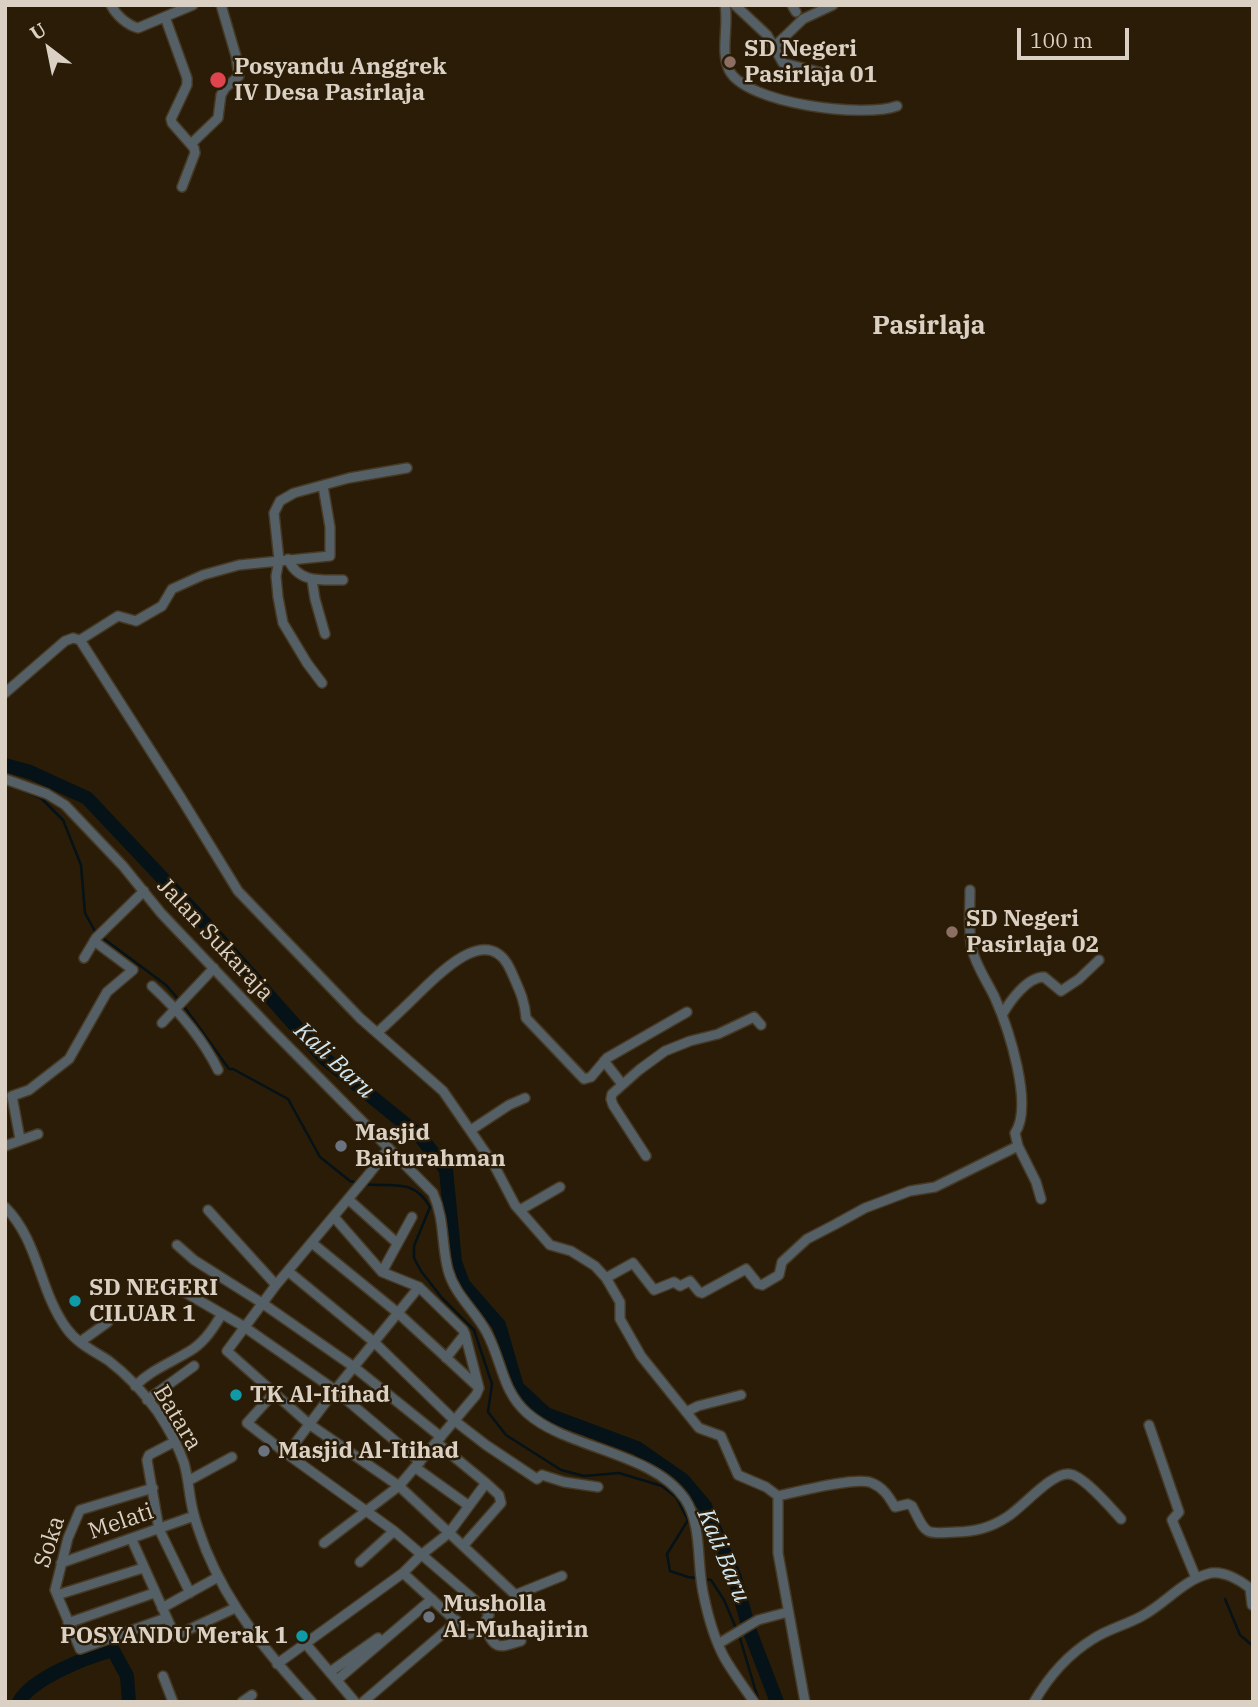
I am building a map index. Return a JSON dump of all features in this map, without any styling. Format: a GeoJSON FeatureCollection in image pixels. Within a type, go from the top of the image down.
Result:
{"type":"FeatureCollection","features":[{"type":"Feature","properties":{"kind":"street"},"geometry":{"type":"LineString","coordinates":[[111,5],[115,13],[131,26],[138,28],[193,5]]}},
{"type":"Feature","properties":{"kind":"street"},"geometry":{"type":"LineString","coordinates":[[191,144],[218,118],[221,95],[239,76],[221,5]]}},
{"type":"Feature","properties":{"kind":"street"},"geometry":{"type":"LineString","coordinates":[[725,5],[727,64],[733,76],[743,86],[802,105],[857,112],[897,106]]}},
{"type":"Feature","properties":{"kind":"street"},"geometry":{"type":"LineString","coordinates":[[735,5],[767,35],[783,63],[827,74]]}},
{"type":"Feature","properties":{"kind":"street"},"geometry":{"type":"LineString","coordinates":[[774,47],[803,19],[833,5]]}},
{"type":"Feature","properties":{"kind":"street"},"geometry":{"type":"LineString","coordinates":[[165,17],[187,78],[185,91],[171,119],[195,153],[181,187]]}},
{"type":"Feature","properties":{"kind":"street"},"geometry":{"type":"LineString","coordinates":[[322,683],[283,623],[277,586],[283,560],[274,513],[276,506],[294,494],[349,478],[407,468]]}},
{"type":"Feature","properties":{"kind":"street"},"geometry":{"type":"LineString","coordinates":[[80,640],[118,616],[133,622],[158,609],[170,590],[196,577],[239,565],[330,556],[330,527],[323,486]]}},
{"type":"Feature","properties":{"kind":"street"},"geometry":{"type":"LineString","coordinates":[[283,560],[296,573],[312,580],[343,580]]}},
{"type":"Feature","properties":{"kind":"street"},"geometry":{"type":"LineString","coordinates":[[312,580],[314,599],[325,635]]}},
{"type":"Feature","properties":{"kind":"street"},"geometry":{"type":"LineString","coordinates":[[5,693],[65,641],[74,638],[80,640],[174,786],[237,891],[377,1033],[443,1091],[494,1165],[515,1205],[550,1245],[571,1251],[596,1266],[621,1301],[620,1319],[641,1356],[699,1428],[721,1436],[738,1475],[766,1487],[778,1496],[841,1483],[870,1481],[886,1491],[895,1507],[908,1504],[912,1506],[925,1531],[930,1534],[974,1531],[997,1522],[1029,1500],[1058,1475],[1069,1474],[1089,1485],[1121,1519]]}},
{"type":"Feature","properties":{"kind":"street","name":"Jalan Sukaraja"},"geometry":{"type":"LineString","coordinates":[[5,779],[47,794],[65,805],[161,913],[316,1077],[433,1193],[440,1208],[448,1268],[453,1285],[489,1335],[504,1382],[515,1401],[530,1415],[562,1433],[636,1463],[665,1480],[682,1495],[694,1519],[699,1572],[718,1644],[754,1702]]}},
{"type":"Feature","properties":{"kind":"street"},"geometry":{"type":"LineString","coordinates":[[970,890],[972,951],[1002,1015],[1019,1076],[1023,1101],[1020,1126],[1015,1133],[1041,1199]]}},
{"type":"Feature","properties":{"kind":"street"},"geometry":{"type":"LineString","coordinates":[[83,958],[97,937],[144,891]]}},
{"type":"Feature","properties":{"kind":"street"},"geometry":{"type":"LineString","coordinates":[[20,1139],[10,1100],[29,1090],[69,1059],[107,992],[133,970],[97,937]]}},
{"type":"Feature","properties":{"kind":"street"},"geometry":{"type":"LineString","coordinates":[[377,1033],[449,965],[480,950],[496,953],[507,961],[525,1003],[526,1018],[583,1078],[591,1077],[604,1061],[687,1012]]}},
{"type":"Feature","properties":{"kind":"street"},"geometry":{"type":"LineString","coordinates":[[1002,1015],[1012,999],[1037,978],[1044,977],[1061,991],[1099,960]]}},
{"type":"Feature","properties":{"kind":"street"},"geometry":{"type":"LineString","coordinates":[[162,1023],[214,968]]}},
{"type":"Feature","properties":{"kind":"street"},"geometry":{"type":"LineString","coordinates":[[152,986],[179,1005],[205,1044],[218,1070]]}},
{"type":"Feature","properties":{"kind":"street"},"geometry":{"type":"LineString","coordinates":[[646,1156],[611,1099],[612,1094],[654,1058],[680,1044],[718,1034],[754,1017],[761,1025]]}},
{"type":"Feature","properties":{"kind":"street"},"geometry":{"type":"LineString","coordinates":[[604,1061],[622,1084]]}},
{"type":"Feature","properties":{"kind":"street"},"geometry":{"type":"LineString","coordinates":[[471,1130],[525,1098]]}},
{"type":"Feature","properties":{"kind":"street"},"geometry":{"type":"LineString","coordinates":[[5,1146],[38,1134]]}},
{"type":"Feature","properties":{"kind":"street"},"geometry":{"type":"LineString","coordinates":[[606,1278],[633,1263],[654,1290],[674,1282],[680,1286],[690,1281],[702,1293],[746,1269],[758,1284],[762,1285],[779,1275],[782,1262],[816,1234],[865,1208],[910,1191],[935,1187],[1018,1146]]}},
{"type":"Feature","properties":{"kind":"street"},"geometry":{"type":"LineString","coordinates":[[389,1147],[289,1272],[276,1284],[227,1351],[309,1424],[399,1486],[519,1599],[562,1576]]}},
{"type":"Feature","properties":{"kind":"street"},"geometry":{"type":"LineString","coordinates":[[520,1210],[560,1187]]}},
{"type":"Feature","properties":{"kind":"street"},"geometry":{"type":"LineString","coordinates":[[348,1199],[397,1243]]}},
{"type":"Feature","properties":{"kind":"street","name":"Batara"},"geometry":{"type":"LineString","coordinates":[[5,1207],[29,1241],[44,1290],[68,1330],[80,1342],[110,1362],[156,1411],[180,1451],[194,1517],[218,1577],[235,1608],[277,1664],[312,1702]]}},
{"type":"Feature","properties":{"kind":"street"},"geometry":{"type":"LineString","coordinates":[[208,1210],[276,1284]]}},
{"type":"Feature","properties":{"kind":"street"},"geometry":{"type":"LineString","coordinates":[[334,1217],[382,1272],[419,1287],[465,1334],[480,1388]]}},
{"type":"Feature","properties":{"kind":"street"},"geometry":{"type":"LineString","coordinates":[[382,1272],[412,1217]]}},
{"type":"Feature","properties":{"kind":"street"},"geometry":{"type":"LineString","coordinates":[[312,1243],[398,1313],[480,1388]]}},
{"type":"Feature","properties":{"kind":"street"},"geometry":{"type":"LineString","coordinates":[[177,1245],[194,1260],[354,1367],[499,1495],[501,1503],[463,1546]]}},
{"type":"Feature","properties":{"kind":"street"},"geometry":{"type":"LineString","coordinates":[[289,1272],[374,1342],[455,1421],[486,1445],[537,1479],[544,1475],[564,1482],[598,1487]]}},
{"type":"Feature","properties":{"kind":"street"},"geometry":{"type":"LineString","coordinates":[[287,1454],[419,1287]]}},
{"type":"Feature","properties":{"kind":"street"},"geometry":{"type":"LineString","coordinates":[[181,1290],[243,1326],[335,1390],[418,1465],[469,1506]]}},
{"type":"Feature","properties":{"kind":"street"},"geometry":{"type":"LineString","coordinates":[[135,1386],[148,1373],[194,1348],[208,1335],[222,1314]]}},
{"type":"Feature","properties":{"kind":"street"},"geometry":{"type":"LineString","coordinates":[[80,1342],[108,1322]]}},
{"type":"Feature","properties":{"kind":"street"},"geometry":{"type":"LineString","coordinates":[[446,1357],[465,1334]]}},
{"type":"Feature","properties":{"kind":"street"},"geometry":{"type":"LineString","coordinates":[[147,1400],[194,1366]]}},
{"type":"Feature","properties":{"kind":"street"},"geometry":{"type":"LineString","coordinates":[[324,1543],[399,1486],[480,1388]]}},
{"type":"Feature","properties":{"kind":"street"},"geometry":{"type":"LineString","coordinates":[[274,1393],[247,1423],[394,1531],[485,1609],[489,1615],[483,1625],[495,1645],[501,1647],[521,1641]]}},
{"type":"Feature","properties":{"kind":"street"},"geometry":{"type":"LineString","coordinates":[[686,1412],[698,1406],[741,1395]]}},
{"type":"Feature","properties":{"kind":"street"},"geometry":{"type":"LineString","coordinates":[[1149,1425],[1179,1512],[1172,1520],[1196,1578]]}},
{"type":"Feature","properties":{"kind":"street"},"geometry":{"type":"LineString","coordinates":[[174,1442],[147,1458],[159,1530],[190,1593]]}},
{"type":"Feature","properties":{"kind":"street"},"geometry":{"type":"LineString","coordinates":[[188,1481],[232,1457]]}},
{"type":"Feature","properties":{"kind":"street"},"geometry":{"type":"LineString","coordinates":[[277,1664],[403,1573],[449,1533],[486,1483]]}},
{"type":"Feature","properties":{"kind":"street","name":"Soka"},"geometry":{"type":"LineString","coordinates":[[153,1488],[80,1510],[61,1563],[57,1595],[80,1649],[166,1618]]}},
{"type":"Feature","properties":{"kind":"street"},"geometry":{"type":"LineString","coordinates":[[778,1496],[778,1553],[805,1702]]}},
{"type":"Feature","properties":{"kind":"street","name":"Melati"},"geometry":{"type":"LineString","coordinates":[[61,1563],[194,1517]]}},
{"type":"Feature","properties":{"kind":"street"},"geometry":{"type":"LineString","coordinates":[[360,1562],[394,1531]]}},
{"type":"Feature","properties":{"kind":"street"},"geometry":{"type":"LineString","coordinates":[[132,1540],[173,1635],[178,1636],[235,1608]]}},
{"type":"Feature","properties":{"kind":"street"},"geometry":{"type":"LineString","coordinates":[[57,1595],[144,1568]]}},
{"type":"Feature","properties":{"kind":"street"},"geometry":{"type":"LineString","coordinates":[[403,1573],[470,1634]]}},
{"type":"Feature","properties":{"kind":"street"},"geometry":{"type":"LineString","coordinates":[[1034,1702],[1059,1665],[1093,1638],[1142,1616],[1196,1578],[1219,1573],[1241,1581],[1252,1588],[1252,1605]]}},
{"type":"Feature","properties":{"kind":"street"},"geometry":{"type":"LineString","coordinates":[[162,1608],[218,1577]]}},
{"type":"Feature","properties":{"kind":"street"},"geometry":{"type":"LineString","coordinates":[[68,1623],[154,1593]]}},
{"type":"Feature","properties":{"kind":"street"},"geometry":{"type":"LineString","coordinates":[[337,1681],[432,1599]]}},
{"type":"Feature","properties":{"kind":"street"},"geometry":{"type":"LineString","coordinates":[[718,1644],[761,1619],[788,1612]]}},
{"type":"Feature","properties":{"kind":"street"},"geometry":{"type":"LineString","coordinates":[[330,1672],[409,1618]]}},
{"type":"Feature","properties":{"kind":"street"},"geometry":{"type":"LineString","coordinates":[[363,1702],[456,1620]]}},
{"type":"Feature","properties":{"kind":"street"},"geometry":{"type":"LineString","coordinates":[[305,1643],[355,1702]]}},
{"type":"Feature","properties":{"kind":"street"},"geometry":{"type":"LineString","coordinates":[[163,1676],[173,1702]]}},
{"type":"Feature","properties":{"kind":"street"},"geometry":{"type":"LineString","coordinates":[[242,1702],[252,1695]]}},
{"type":"Feature","properties":{"kind":"waterway","name":"Kali Baru"},"geometry":{"type":"LineString","coordinates":[[5,765],[30,772],[87,798],[200,918],[324,1058],[420,1136],[446,1170],[455,1262],[463,1284],[499,1325],[517,1387],[546,1414],[637,1448],[683,1480],[705,1506],[735,1578],[749,1629],[777,1702]]}},
{"type":"Feature","properties":{"kind":"waterway"},"geometry":{"type":"LineString","coordinates":[[17,788],[41,798],[63,820],[81,865],[85,913],[96,933],[166,985],[179,1000]]}},
{"type":"Feature","properties":{"kind":"waterway"},"geometry":{"type":"LineString","coordinates":[[183,1005],[229,1069],[288,1099],[320,1157],[350,1181],[358,1183]]}},
{"type":"Feature","properties":{"kind":"waterway"},"geometry":{"type":"LineString","coordinates":[[365,1184],[409,1188],[416,1191],[430,1207],[414,1246],[414,1258],[442,1298],[474,1330],[492,1384],[488,1412],[506,1435],[561,1470],[584,1476],[619,1473],[662,1486],[676,1497],[688,1520],[667,1554],[670,1571],[711,1580],[724,1600],[736,1628]]}},
{"type":"Feature","properties":{"kind":"waterway","name":"Kali Baru"},"geometry":{"type":"LineString","coordinates":[[667,1477],[670,1470]]}},
{"type":"Feature","properties":{"kind":"waterway"},"geometry":{"type":"LineString","coordinates":[[1225,1599],[1240,1635],[1253,1646]]}},
{"type":"Feature","properties":{"kind":"waterway"},"geometry":{"type":"LineString","coordinates":[[739,1635],[759,1702]]}},
{"type":"Feature","properties":{"kind":"waterway"},"geometry":{"type":"LineString","coordinates":[[19,1702],[26,1693],[48,1677],[75,1663],[113,1650],[127,1676],[129,1702]]}},
{"type":"Feature","properties":{"kind":"place","name":"SD Negeri Pasirlaja 01"},"geometry":{"type":"Point","coordinates":[730,62]}},
{"type":"Feature","properties":{"kind":"place","name":"Posyandu Anggrek IV Desa Pasirlaja"},"geometry":{"type":"Point","coordinates":[218,80]}},
{"type":"Feature","properties":{"kind":"place","name":"SD Negeri Pasirlaja 02"},"geometry":{"type":"Point","coordinates":[952,932]}},
{"type":"Feature","properties":{"kind":"place","name":"Masjid Baiturahman"},"geometry":{"type":"Point","coordinates":[341,1146]}},
{"type":"Feature","properties":{"kind":"place","name":"SD NEGERI CILUAR 1"},"geometry":{"type":"Point","coordinates":[75,1301]}},
{"type":"Feature","properties":{"kind":"place","name":"TK Al-Itihad"},"geometry":{"type":"Point","coordinates":[236,1395]}},
{"type":"Feature","properties":{"kind":"place","name":"Masjid Al-Itihad"},"geometry":{"type":"Point","coordinates":[264,1451]}},
{"type":"Feature","properties":{"kind":"place","name":"Musholla Al-Muhajirin"},"geometry":{"type":"Point","coordinates":[429,1617]}},
{"type":"Feature","properties":{"kind":"place","name":"POSYANDU Merak 1"},"geometry":{"type":"Point","coordinates":[302,1636]}},
{"type":"Feature","properties":{"kind":"district","name":"Pasirlaja"},"geometry":{"type":"Point","coordinates":[929,326]}}]}
